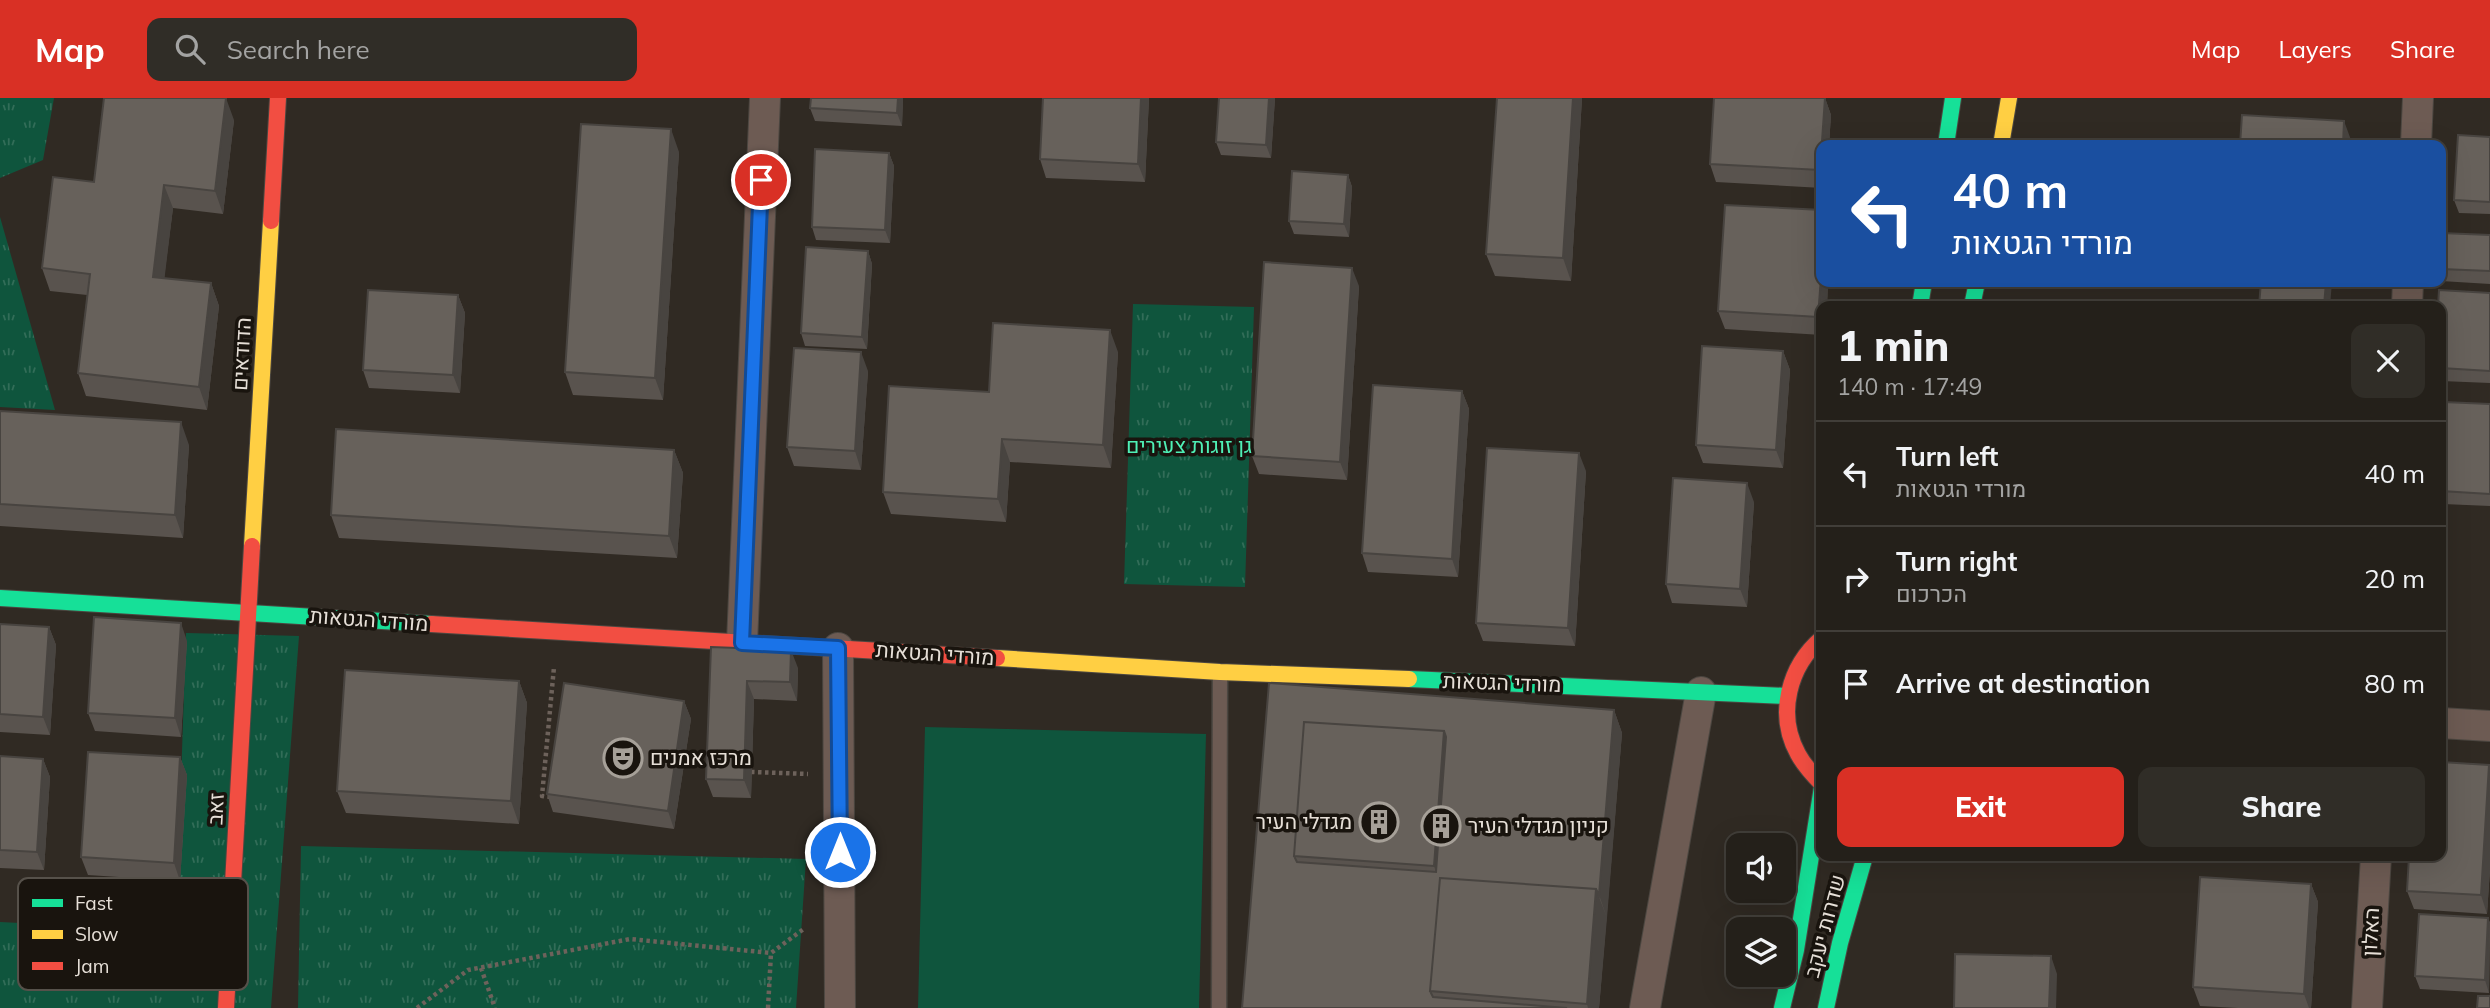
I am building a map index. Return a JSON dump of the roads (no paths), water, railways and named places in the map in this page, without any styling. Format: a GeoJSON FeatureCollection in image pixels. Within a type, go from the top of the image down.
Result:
{"type":"FeatureCollection","features":[{"type":"Feature","properties":{"kind":"street","name":"הדודאים"},"geometry":{"type":"LineString","coordinates":[[248,612],[278,98]]}},
{"type":"Feature","properties":{"kind":"street"},"geometry":{"type":"LineString","coordinates":[[742,643],[765,98]]}},
{"type":"Feature","properties":{"kind":"street"},"geometry":{"type":"LineString","coordinates":[[1947,140],[1953,98]]}},
{"type":"Feature","properties":{"kind":"street"},"geometry":{"type":"LineString","coordinates":[[2002,140],[2009,98]]}},
{"type":"Feature","properties":{"kind":"street"},"geometry":{"type":"LineString","coordinates":[[2416,140],[2418,98]]}},
{"type":"Feature","properties":{"kind":"street","name":"מורדי הגטאות"},"geometry":{"type":"LineString","coordinates":[[0,598],[1220,672],[1787,696]]}},
{"type":"Feature","properties":{"kind":"street","name":"זאב"},"geometry":{"type":"LineString","coordinates":[[233,878],[248,612]]}},
{"type":"Feature","properties":{"kind":"street"},"geometry":{"type":"LineString","coordinates":[[1816,642],[1797,666],[1787,696],[1787,720],[1793,745],[1816,778]]}},
{"type":"Feature","properties":{"kind":"street"},"geometry":{"type":"LineString","coordinates":[[838,648],[840,1008]]}},
{"type":"Feature","properties":{"kind":"street"},"geometry":{"type":"LineString","coordinates":[[1645,1008],[1701,692]]}},
{"type":"Feature","properties":{"kind":"street"},"geometry":{"type":"LineString","coordinates":[[2446,723],[2490,726]]}},
{"type":"Feature","properties":{"kind":"street","name":"שדרות יעקב"},"geometry":{"type":"LineString","coordinates":[[1782,1008],[1796,950],[1816,823]]}},
{"type":"Feature","properties":{"kind":"street","name":"שדרות יעקב"},"geometry":{"type":"LineString","coordinates":[[1826,1008],[1840,943],[1865,861]]}},
{"type":"Feature","properties":{"kind":"street","name":"האלון"},"geometry":{"type":"LineString","coordinates":[[2367,1008],[2376,861]]}},
{"type":"Feature","properties":{"kind":"street","name":"זאב"},"geometry":{"type":"LineString","coordinates":[[226,1008],[227,990]]}},
{"type":"Feature","properties":{"kind":"lane"},"geometry":{"type":"LineString","coordinates":[[1219,1008],[1220,672]]}},
{"type":"Feature","properties":{"kind":"place","name":"מרכז אמנים"},"geometry":{"type":"Point","coordinates":[623,758]}},
{"type":"Feature","properties":{"kind":"place","name":"מגדלי העיר"},"geometry":{"type":"Point","coordinates":[1379,822]}},
{"type":"Feature","properties":{"kind":"place","name":"קניון מגדלי העיר"},"geometry":{"type":"Point","coordinates":[1441,826]}},
{"type":"Feature","properties":{"kind":"park label","name":"גן זוגות צעירים"},"geometry":{"type":"Point","coordinates":[1189,446]}}]}
